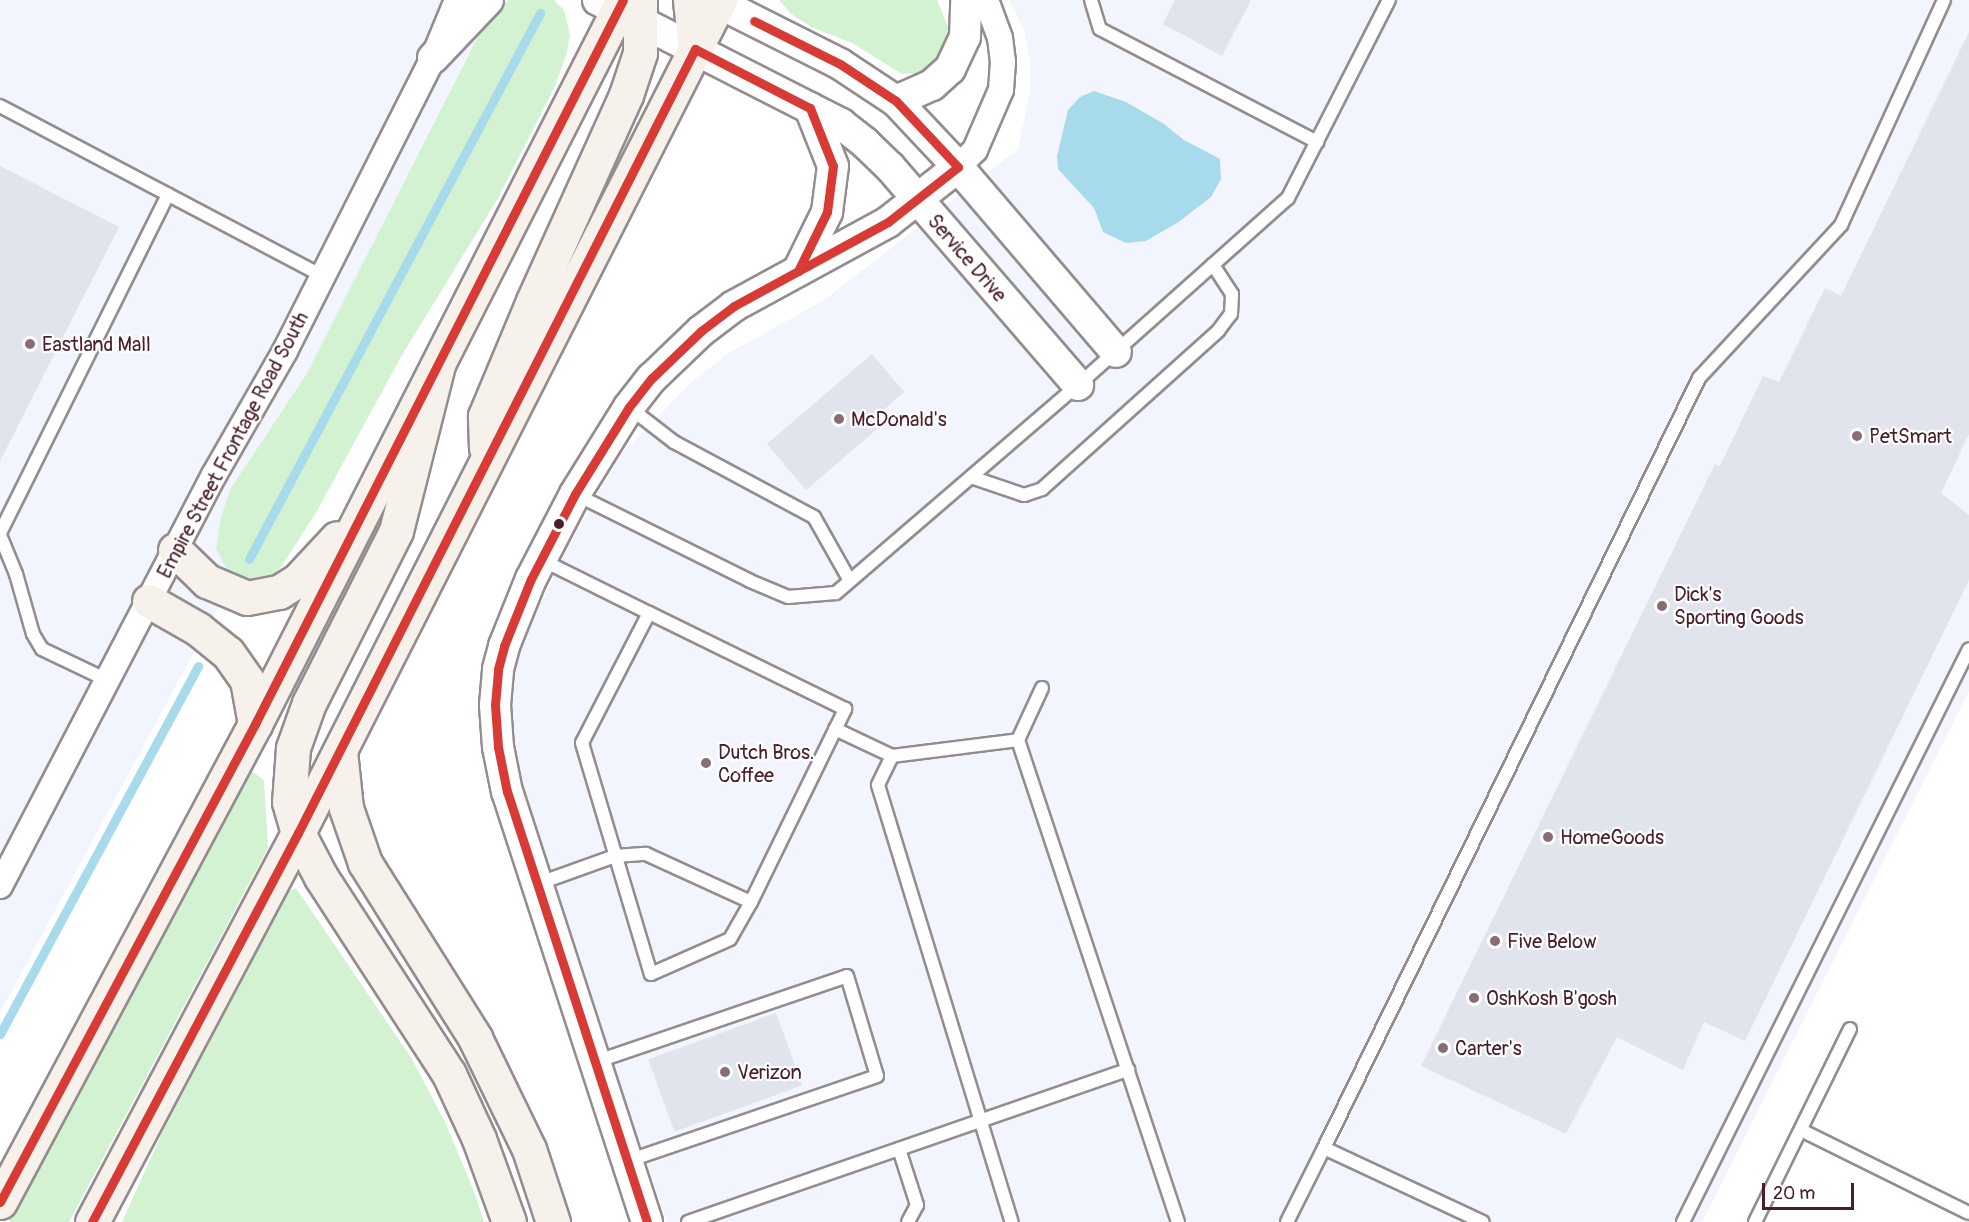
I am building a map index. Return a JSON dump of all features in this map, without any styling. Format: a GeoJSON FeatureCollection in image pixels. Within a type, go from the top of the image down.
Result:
{"type":"FeatureCollection","features":[{"type":"Feature","properties":{"kind":"main road"},"geometry":{"type":"LineString","coordinates":[[92,1222],[340,751],[695,50],[711,1]]}},
{"type":"Feature","properties":{"kind":"main road"},"geometry":{"type":"LineString","coordinates":[[486,462],[484,416],[626,95],[640,52],[624,6]]}},
{"type":"Feature","properties":{"kind":"main road"},"geometry":{"type":"LineString","coordinates":[[0,1202],[255,724],[624,6]]}},
{"type":"Feature","properties":{"kind":"main road"},"geometry":{"type":"LineString","coordinates":[[438,365],[396,531],[309,703],[293,748],[288,802],[298,833],[321,877],[450,1074],[479,1139],[509,1222]]}},
{"type":"Feature","properties":{"kind":"main road"},"geometry":{"type":"LineString","coordinates":[[175,550],[207,581],[231,593],[247,598],[279,592],[298,580],[371,498]]}},
{"type":"Feature","properties":{"kind":"main road"},"geometry":{"type":"LineString","coordinates":[[149,601],[198,629],[228,652],[248,680],[255,724]]}},
{"type":"Feature","properties":{"kind":"main road"},"geometry":{"type":"LineString","coordinates":[[340,751],[346,808],[365,863],[475,1038],[529,1149],[553,1222]]}},
{"type":"Feature","properties":{"kind":"street","name":"Empire Street Frontage Road South"},"geometry":{"type":"LineString","coordinates":[[0,886],[175,550],[323,276],[433,58],[458,0]]}},
{"type":"Feature","properties":{"kind":"street"},"geometry":{"type":"LineString","coordinates":[[433,58],[488,0]]}},
{"type":"Feature","properties":{"kind":"street"},"geometry":{"type":"LineString","coordinates":[[896,101],[932,85],[950,69],[965,37],[966,0]]}},
{"type":"Feature","properties":{"kind":"street"},"geometry":{"type":"LineString","coordinates":[[647,1222],[507,792],[498,747],[495,705],[498,669],[504,646],[519,603],[575,494],[629,407],[652,378],[700,331],[734,306],[888,222],[958,167],[975,150],[1000,90],[1003,62],[1000,38],[986,0]]}},
{"type":"Feature","properties":{"kind":"street"},"geometry":{"type":"LineString","coordinates":[[711,1],[840,64],[896,101],[958,167],[1116,352]]}},
{"type":"Feature","properties":{"kind":"street","name":"Service Drive"},"geometry":{"type":"LineString","coordinates":[[624,6],[695,50],[841,124],[865,142],[1078,385]]}},
{"type":"Feature","properties":{"kind":"street"},"geometry":{"type":"LineString","coordinates":[[798,271],[827,212],[833,166],[810,108]]}},
{"type":"Feature","properties":{"kind":"lane"},"geometry":{"type":"LineString","coordinates":[[1091,0],[1100,29],[1317,142]]}},
{"type":"Feature","properties":{"kind":"lane"},"geometry":{"type":"LineString","coordinates":[[575,494],[750,581],[788,597],[836,592],[1116,352],[1288,198],[1389,0]]}},
{"type":"Feature","properties":{"kind":"lane"},"geometry":{"type":"LineString","coordinates":[[1287,1222],[1699,378],[1842,225],[1944,0]]}},
{"type":"Feature","properties":{"kind":"lane"},"geometry":{"type":"LineString","coordinates":[[0,105],[323,276]]}},
{"type":"Feature","properties":{"kind":"lane"},"geometry":{"type":"LineString","coordinates":[[107,680],[42,649],[33,634],[16,574],[0,534],[168,194]]}},
{"type":"Feature","properties":{"kind":"lane"},"geometry":{"type":"LineString","coordinates":[[971,477],[1024,495],[1041,489],[1218,331],[1231,314],[1232,294],[1213,265]]}},
{"type":"Feature","properties":{"kind":"lane"},"geometry":{"type":"LineString","coordinates":[[629,407],[674,442],[814,517],[850,581]]}},
{"type":"Feature","properties":{"kind":"lane"},"geometry":{"type":"LineString","coordinates":[[541,560],[845,709],[752,902],[730,939],[651,974],[582,743],[649,614]]}},
{"type":"Feature","properties":{"kind":"lane"},"geometry":{"type":"LineString","coordinates":[[1683,1222],[1969,650]]}},
{"type":"Feature","properties":{"kind":"lane"},"geometry":{"type":"LineString","coordinates":[[1042,688],[1018,740],[1178,1222]]}},
{"type":"Feature","properties":{"kind":"lane"},"geometry":{"type":"LineString","coordinates":[[835,729],[891,756],[1018,740]]}},
{"type":"Feature","properties":{"kind":"lane"},"geometry":{"type":"LineString","coordinates":[[891,756],[878,785],[979,1122],[1012,1222]]}},
{"type":"Feature","properties":{"kind":"lane"},"geometry":{"type":"LineString","coordinates":[[537,884],[615,856],[646,854],[752,902]]}},
{"type":"Feature","properties":{"kind":"lane"},"geometry":{"type":"LineString","coordinates":[[595,1062],[847,976],[877,1076],[627,1161]]}},
{"type":"Feature","properties":{"kind":"lane"},"geometry":{"type":"LineString","coordinates":[[1755,1222],[1850,1029]]}},
{"type":"Feature","properties":{"kind":"lane"},"geometry":{"type":"LineString","coordinates":[[688,1222],[1128,1070]]}},
{"type":"Feature","properties":{"kind":"lane"},"geometry":{"type":"LineString","coordinates":[[1800,1130],[1969,1213]]}},
{"type":"Feature","properties":{"kind":"lane"},"geometry":{"type":"LineString","coordinates":[[1324,1148],[1483,1222]]}},
{"type":"Feature","properties":{"kind":"lane"},"geometry":{"type":"LineString","coordinates":[[900,1149],[917,1205],[908,1222]]}},
{"type":"Feature","properties":{"kind":"shaded area"},"geometry":{"type":"Polygon","coordinates":[[[0,0],[545,0],[0,1013],[0,0]]]}},
{"type":"Feature","properties":{"kind":"shaded area"},"geometry":{"type":"Polygon","coordinates":[[[1009,0],[1969,0],[1969,691],[1702,1222],[667,1222],[521,793],[510,732],[512,690],[521,645],[569,545],[610,472],[625,450],[694,380],[729,353],[823,301],[1018,149],[1030,91],[1030,61],[1024,30],[1009,0]]]}},
{"type":"Feature","properties":{"kind":"green space"},"geometry":{"type":"Polygon","coordinates":[[[509,0],[554,0],[564,10],[570,35],[566,56],[554,88],[497,200],[402,355],[317,511],[281,567],[271,577],[260,583],[243,581],[228,571],[216,549],[221,517],[231,488],[306,375],[482,29],[496,11],[509,0]]]}},
{"type":"Feature","properties":{"kind":"green space"},"geometry":{"type":"Polygon","coordinates":[[[779,0],[937,0],[948,27],[947,41],[940,59],[930,69],[920,73],[902,74],[852,43],[811,27],[791,14],[779,0]]]}},
{"type":"Feature","properties":{"kind":"green space"},"geometry":{"type":"Polygon","coordinates":[[[250,770],[264,780],[268,848],[69,1222],[9,1222],[250,770]]]}},
{"type":"Feature","properties":{"kind":"green space"},"geometry":{"type":"Polygon","coordinates":[[[296,888],[412,1059],[446,1124],[484,1222],[122,1222],[162,1133],[289,891],[296,888]]]}},
{"type":"Feature","properties":{"kind":"water"},"geometry":{"type":"Polygon","coordinates":[[[1094,91],[1126,102],[1164,124],[1184,140],[1220,159],[1221,179],[1211,197],[1180,221],[1146,241],[1126,243],[1103,232],[1094,208],[1058,169],[1057,156],[1068,110],[1080,97],[1094,91]]]}},
{"type":"Feature","properties":{"kind":"building"},"geometry":{"type":"Polygon","coordinates":[[[1175,0],[1251,0],[1222,56],[1163,24],[1175,0]]]}},
{"type":"Feature","properties":{"kind":"building"},"geometry":{"type":"Polygon","coordinates":[[[1969,32],[1969,434],[1941,493],[1969,515],[1969,580],[1745,1041],[1704,1022],[1683,1070],[1617,1037],[1566,1134],[1421,1066],[1715,464],[1720,466],[1763,376],[1779,382],[1825,288],[1841,296],[1969,32]]]}},
{"type":"Feature","properties":{"kind":"building","name":"Eastland Mall"},"geometry":{"type":"Polygon","coordinates":[[[0,166],[119,227],[0,461],[0,166]]]}},
{"type":"Feature","properties":{"kind":"building","name":"McDonald's"},"geometry":{"type":"Polygon","coordinates":[[[872,354],[904,392],[878,415],[884,423],[806,490],[767,444],[872,354]]]}},
{"type":"Feature","properties":{"kind":"building","name":"Verizon"},"geometry":{"type":"Polygon","coordinates":[[[776,1013],[802,1085],[675,1132],[648,1060],[776,1013]]]}},
{"type":"Feature","properties":{"kind":"waterway"},"geometry":{"type":"LineString","coordinates":[[249,559],[540,13]]}},
{"type":"Feature","properties":{"kind":"waterway"},"geometry":{"type":"LineString","coordinates":[[0,1034],[198,666]]}},
{"type":"Feature","properties":{"kind":"transit line"},"geometry":{"type":"LineString","coordinates":[[0,1202],[255,724],[623,0]]}},
{"type":"Feature","properties":{"kind":"transit line"},"geometry":{"type":"LineString","coordinates":[[647,1222],[507,792],[498,747],[495,705],[498,669],[504,646],[531,579],[575,494],[629,407],[652,378],[701,331],[734,306],[888,222],[958,167],[896,101],[840,64],[754,21]]}},
{"type":"Feature","properties":{"kind":"transit line"},"geometry":{"type":"LineString","coordinates":[[92,1222],[298,833],[695,49],[810,108],[833,166],[827,212],[798,271]]}},
{"type":"Feature","properties":{"kind":"place","name":"Eastland Mall"},"geometry":{"type":"Point","coordinates":[30,344]}},
{"type":"Feature","properties":{"kind":"place","name":"McDonald's"},"geometry":{"type":"Point","coordinates":[839,419]}},
{"type":"Feature","properties":{"kind":"place","name":"PetSmart"},"geometry":{"type":"Point","coordinates":[1857,436]}},
{"type":"Feature","properties":{"kind":"place","name":"Dick's Sporting Goods"},"geometry":{"type":"Point","coordinates":[1662,606]}},
{"type":"Feature","properties":{"kind":"place","name":"Dutch Bros. Coffee"},"geometry":{"type":"Point","coordinates":[706,763]}},
{"type":"Feature","properties":{"kind":"place","name":"HomeGoods"},"geometry":{"type":"Point","coordinates":[1548,837]}},
{"type":"Feature","properties":{"kind":"place","name":"Five Below"},"geometry":{"type":"Point","coordinates":[1495,941]}},
{"type":"Feature","properties":{"kind":"place","name":"OshKosh B'gosh"},"geometry":{"type":"Point","coordinates":[1474,998]}},
{"type":"Feature","properties":{"kind":"place","name":"Carter's"},"geometry":{"type":"Point","coordinates":[1443,1048]}},
{"type":"Feature","properties":{"kind":"place","name":"Verizon"},"geometry":{"type":"Point","coordinates":[725,1072]}}]}
